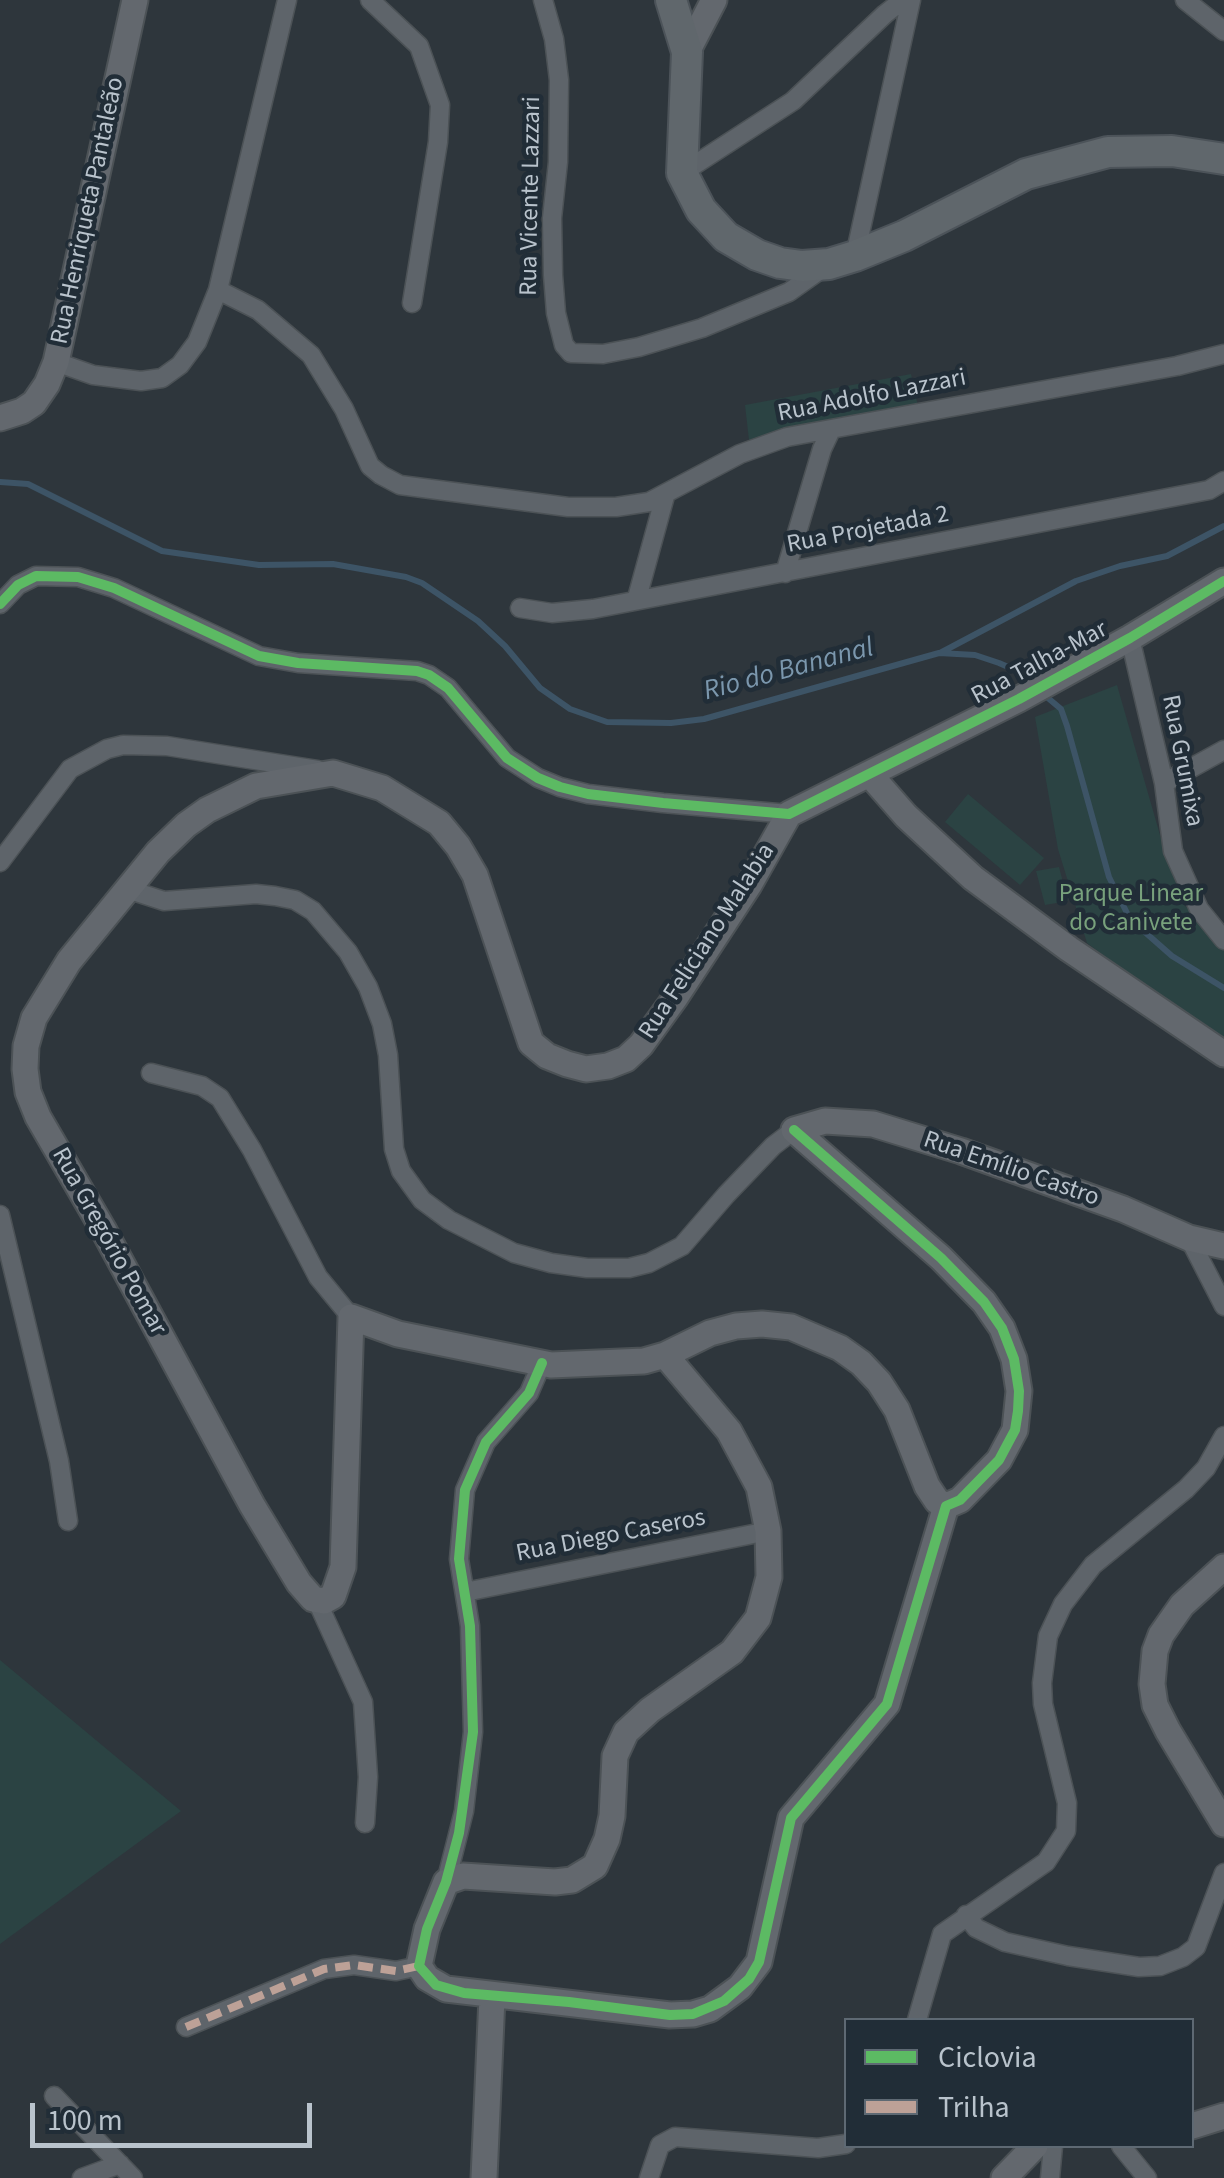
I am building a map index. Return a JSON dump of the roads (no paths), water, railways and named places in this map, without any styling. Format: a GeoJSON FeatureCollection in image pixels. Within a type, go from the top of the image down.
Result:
{"type":"FeatureCollection","features":[{"type":"Feature","properties":{"kind":"main road"},"geometry":{"type":"LineString","coordinates":[[672,0],[687,52],[682,172],[701,210],[726,238],[780,264],[802,266],[842,260],[904,236],[1026,174],[1108,152],[1172,151],[1224,158]]}},
{"type":"Feature","properties":{"kind":"street","name":"Rua Henriqueta Pantaleão"},"geometry":{"type":"LineString","coordinates":[[11,414],[34,403],[56,362],[135,0]]}},
{"type":"Feature","properties":{"kind":"street"},"geometry":{"type":"LineString","coordinates":[[56,362],[119,380],[162,378],[180,366],[196,342],[218,290],[287,0]]}},
{"type":"Feature","properties":{"kind":"street"},"geometry":{"type":"LineString","coordinates":[[370,0],[419,46],[440,105],[438,142],[412,302]]}},
{"type":"Feature","properties":{"kind":"street","name":"Rua Vicente Lazzari"},"geometry":{"type":"LineString","coordinates":[[543,0],[559,80],[552,275],[564,345],[571,353],[602,354],[640,348],[702,328],[789,292],[842,260]]}},
{"type":"Feature","properties":{"kind":"street"},"geometry":{"type":"LineString","coordinates":[[687,52],[714,0]]}},
{"type":"Feature","properties":{"kind":"street"},"geometry":{"type":"LineString","coordinates":[[682,172],[794,101],[903,0]]}},
{"type":"Feature","properties":{"kind":"street"},"geometry":{"type":"LineString","coordinates":[[842,260],[911,0]]}},
{"type":"Feature","properties":{"kind":"street"},"geometry":{"type":"LineString","coordinates":[[1184,0],[1224,31]]}},
{"type":"Feature","properties":{"kind":"street","name":"Rua Adolfo Lazzari"},"geometry":{"type":"LineString","coordinates":[[218,290],[258,310],[312,355],[344,408],[370,466],[400,486],[587,508],[649,502],[764,443],[1224,354]]}},
{"type":"Feature","properties":{"kind":"street"},"geometry":{"type":"LineString","coordinates":[[784,573],[831,430]]}},
{"type":"Feature","properties":{"kind":"street","name":"Rua Projetada 2"},"geometry":{"type":"LineString","coordinates":[[520,608],[564,613],[1209,490],[1224,482]]}},
{"type":"Feature","properties":{"kind":"street"},"geometry":{"type":"LineString","coordinates":[[636,598],[665,496]]}},
{"type":"Feature","properties":{"kind":"street"},"geometry":{"type":"LineString","coordinates":[[0,604],[18,585],[36,576],[78,577],[114,588],[259,656],[429,675],[448,688],[507,758],[538,778],[560,786],[614,798],[789,814]]}},
{"type":"Feature","properties":{"kind":"street","name":"Rua Talha-Mar"},"geometry":{"type":"LineString","coordinates":[[789,814],[1019,699],[1224,581]]}},
{"type":"Feature","properties":{"kind":"street","name":"Rua Grumixa"},"geometry":{"type":"LineString","coordinates":[[1130,638],[1164,783],[1173,850],[1199,909],[1224,940]]}},
{"type":"Feature","properties":{"kind":"street","name":"Rua Feliciano Malabia"},"geometry":{"type":"LineString","coordinates":[[0,862],[70,770],[107,749],[145,744],[167,746],[333,773],[382,788],[438,822],[458,846],[475,875],[531,1042],[547,1056],[586,1068],[626,1059],[641,1044],[741,898],[789,814]]}},
{"type":"Feature","properties":{"kind":"street"},"geometry":{"type":"LineString","coordinates":[[1164,783],[1224,750]]}},
{"type":"Feature","properties":{"kind":"street","name":"Rua Gregório Pomar"},"geometry":{"type":"LineString","coordinates":[[333,773],[256,786],[207,810],[158,852],[69,961],[34,1018],[26,1046],[28,1092],[60,1158],[103,1229],[252,1505],[307,1596],[317,1601],[363,1702],[368,1777],[365,1823]]}},
{"type":"Feature","properties":{"kind":"street"},"geometry":{"type":"LineString","coordinates":[[871,776],[906,816],[973,878],[1069,949],[1224,1054]]}},
{"type":"Feature","properties":{"kind":"street"},"geometry":{"type":"LineString","coordinates":[[126,889],[164,901],[274,896],[295,900],[313,911],[348,952],[368,987],[382,1024],[388,1055],[394,1149],[411,1187],[449,1220],[514,1253],[587,1268],[629,1268],[649,1263],[682,1246],[726,1195],[794,1130],[941,1258],[984,1302],[1002,1328],[1019,1384],[1014,1430],[999,1460],[960,1500],[946,1506]]}},
{"type":"Feature","properties":{"kind":"street"},"geometry":{"type":"LineString","coordinates":[[150,1073],[202,1086],[220,1098],[252,1150],[318,1277],[352,1317],[398,1334],[542,1363],[602,1364],[665,1355],[710,1332],[762,1324],[791,1326],[840,1348],[861,1363],[897,1410],[927,1486],[937,1501],[946,1506]]}},
{"type":"Feature","properties":{"kind":"street","name":"Rua Emílio Castro"},"geometry":{"type":"LineString","coordinates":[[794,1130],[826,1121],[872,1124],[1074,1191],[1189,1238],[1224,1246]]}},
{"type":"Feature","properties":{"kind":"street"},"geometry":{"type":"LineString","coordinates":[[0,1215],[60,1462],[68,1521]]}},
{"type":"Feature","properties":{"kind":"street"},"geometry":{"type":"LineString","coordinates":[[1189,1238],[1224,1306]]}},
{"type":"Feature","properties":{"kind":"street"},"geometry":{"type":"LineString","coordinates":[[317,1601],[333,1596],[344,1567],[352,1317]]}},
{"type":"Feature","properties":{"kind":"street"},"geometry":{"type":"LineString","coordinates":[[446,1882],[463,1876],[555,1882],[572,1880],[595,1866],[612,1816],[615,1756],[622,1738],[632,1723],[707,1672],[745,1638],[758,1618],[767,1587],[768,1531],[758,1487],[747,1461],[711,1407],[665,1355]]}},
{"type":"Feature","properties":{"kind":"street"},"geometry":{"type":"LineString","coordinates":[[419,1966],[426,1929],[446,1882],[464,1811],[473,1732],[470,1626],[459,1559],[465,1490],[486,1442],[528,1393],[542,1363]]}},
{"type":"Feature","properties":{"kind":"street"},"geometry":{"type":"LineString","coordinates":[[917,2018],[942,1934],[1046,1862],[1066,1831],[1067,1803],[1043,1704],[1042,1684],[1048,1636],[1063,1604],[1094,1565],[1186,1489],[1206,1468],[1224,1436]]}},
{"type":"Feature","properties":{"kind":"street"},"geometry":{"type":"LineString","coordinates":[[419,1966],[436,1985],[492,1997],[670,2015],[693,2014],[724,2001],[749,1979],[760,1962],[791,1818],[887,1704],[946,1506]]}},
{"type":"Feature","properties":{"kind":"street","name":"Rua Diego Caseros"},"geometry":{"type":"LineString","coordinates":[[465,1592],[768,1531]]}},
{"type":"Feature","properties":{"kind":"street"},"geometry":{"type":"LineString","coordinates":[[1224,1567],[1182,1605],[1162,1636],[1155,1651],[1152,1684],[1155,1705],[1168,1731],[1224,1824]]}},
{"type":"Feature","properties":{"kind":"street"},"geometry":{"type":"LineString","coordinates":[[966,1915],[976,1928],[1005,1942],[1139,1967],[1160,1966],[1183,1958],[1196,1947],[1224,1873]]}},
{"type":"Feature","properties":{"kind":"street"},"geometry":{"type":"LineString","coordinates":[[186,2027],[324,1968],[354,1965],[396,1971],[419,1966]]}},
{"type":"Feature","properties":{"kind":"street"},"geometry":{"type":"LineString","coordinates":[[484,2178],[492,1997]]}},
{"type":"Feature","properties":{"kind":"street"},"geometry":{"type":"LineString","coordinates":[[54,2096],[126,2171]]}},
{"type":"Feature","properties":{"kind":"street"},"geometry":{"type":"LineString","coordinates":[[1194,2125],[1224,2116]]}},
{"type":"Feature","properties":{"kind":"street"},"geometry":{"type":"LineString","coordinates":[[650,2178],[660,2145],[674,2137],[818,2148],[844,2144]]}},
{"type":"Feature","properties":{"kind":"street"},"geometry":{"type":"LineString","coordinates":[[1004,2178],[1032,2148]]}},
{"type":"Feature","properties":{"kind":"street"},"geometry":{"type":"LineString","coordinates":[[1050,2178],[1053,2148]]}},
{"type":"Feature","properties":{"kind":"street"},"geometry":{"type":"LineString","coordinates":[[1123,2148],[1148,2178]]}},
{"type":"Feature","properties":{"kind":"street"},"geometry":{"type":"LineString","coordinates":[[82,2178],[126,2171]]}},
{"type":"Feature","properties":{"kind":"waterway","name":"Rio do Bananal"},"geometry":{"type":"LineString","coordinates":[[0,482],[28,484],[162,551],[259,565],[333,564],[422,583],[478,621],[540,688],[570,709],[607,722],[704,719],[939,653],[975,655],[999,663],[1015,670],[1032,685]]}},
{"type":"Feature","properties":{"kind":"waterway"},"geometry":{"type":"LineString","coordinates":[[940,653],[1076,581],[1167,556],[1224,526]]}},
{"type":"Feature","properties":{"kind":"waterway","name":"Rio do Bananal"},"geometry":{"type":"LineString","coordinates":[[1042,693],[1061,709],[1109,877],[1130,919],[1172,956],[1224,988]]}},
{"type":"Feature","properties":{"kind":"park label","name":"Parque Linear do Canivete"},"geometry":{"type":"Point","coordinates":[1131,910]}}]}
